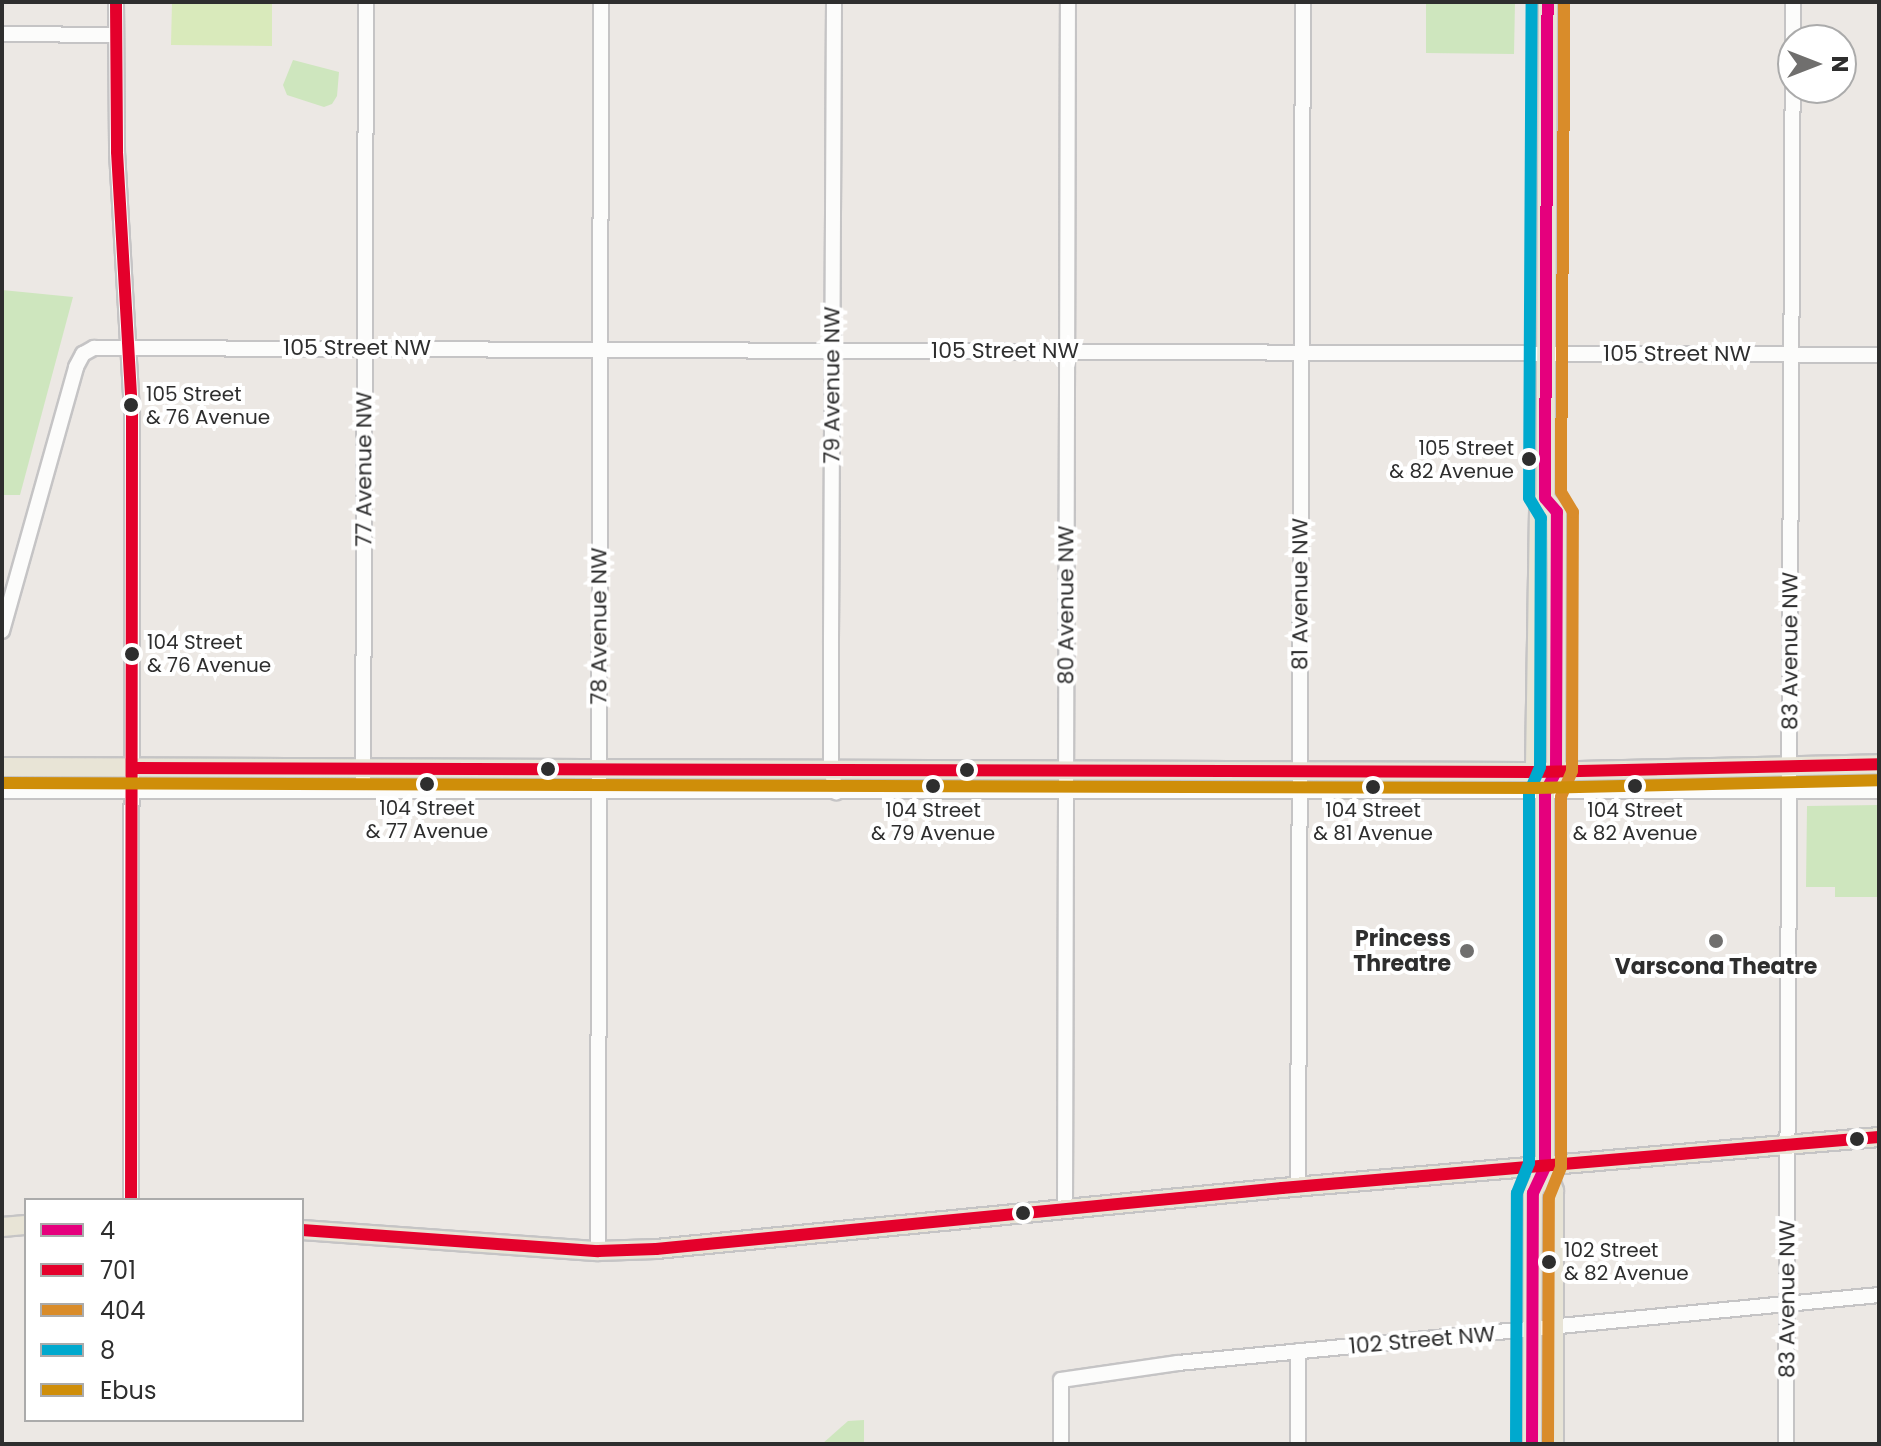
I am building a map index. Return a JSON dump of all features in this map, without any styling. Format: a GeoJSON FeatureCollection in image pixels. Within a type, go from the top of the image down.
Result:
{"type":"FeatureCollection","features":[{"type":"Feature","properties":{"kind":"main road"},"geometry":{"type":"LineString","coordinates":[[1548,2],[1545,498],[1539,511],[1535,772],[1545,793],[1545,1167],[1554,1191],[1554,1444]]}},
{"type":"Feature","properties":{"kind":"main road"},"geometry":{"type":"LineString","coordinates":[[1545,498],[1557,512],[1556,771],[1545,793]]}},
{"type":"Feature","properties":{"kind":"main road"},"geometry":{"type":"LineString","coordinates":[[2,767],[1535,772],[1879,764]]}},
{"type":"Feature","properties":{"kind":"main road"},"geometry":{"type":"LineString","coordinates":[[304,1230],[598,1251],[656,1249],[1298,1187],[1879,1137]]}},
{"type":"Feature","properties":{"kind":"main road"},"geometry":{"type":"LineString","coordinates":[[1532,1444],[1533,1193],[1545,1167]]}},
{"type":"Feature","properties":{"kind":"main road"},"geometry":{"type":"LineString","coordinates":[[2,1227],[24,1225]]}},
{"type":"Feature","properties":{"kind":"street"},"geometry":{"type":"LineString","coordinates":[[116,2],[117,152],[130,348],[133,768],[131,1198]]}},
{"type":"Feature","properties":{"kind":"street","name":"77 Avenue NW"},"geometry":{"type":"LineString","coordinates":[[363,791],[366,2]]}},
{"type":"Feature","properties":{"kind":"street","name":"78 Avenue NW"},"geometry":{"type":"LineString","coordinates":[[598,1251],[601,2]]}},
{"type":"Feature","properties":{"kind":"street","name":"79 Avenue NW"},"geometry":{"type":"LineString","coordinates":[[834,2],[831,768],[836,792]]}},
{"type":"Feature","properties":{"kind":"street","name":"80 Avenue NW"},"geometry":{"type":"LineString","coordinates":[[1065,1209],[1068,2]]}},
{"type":"Feature","properties":{"kind":"street","name":"81 Avenue NW"},"geometry":{"type":"LineString","coordinates":[[1298,1187],[1303,2]]}},
{"type":"Feature","properties":{"kind":"street","name":"83 Avenue NW"},"geometry":{"type":"LineString","coordinates":[[1786,1444],[1793,2]]}},
{"type":"Feature","properties":{"kind":"street"},"geometry":{"type":"LineString","coordinates":[[2,34],[116,35]]}},
{"type":"Feature","properties":{"kind":"street","name":"105 Street NW"},"geometry":{"type":"LineString","coordinates":[[2,631],[78,360],[94,348],[1879,355]]}},
{"type":"Feature","properties":{"kind":"street"},"geometry":{"type":"LineString","coordinates":[[2,791],[1879,791]]}},
{"type":"Feature","properties":{"kind":"street","name":"102 Street NW"},"geometry":{"type":"LineString","coordinates":[[1061,1444],[1061,1380],[1298,1351],[1879,1295]]}},
{"type":"Feature","properties":{"kind":"street"},"geometry":{"type":"LineString","coordinates":[[1298,1351],[1298,1444]]}},
{"type":"Feature","properties":{"kind":"green space"},"geometry":{"type":"Polygon","coordinates":[[[172,2],[272,2],[272,46],[171,45],[172,2]]]}},
{"type":"Feature","properties":{"kind":"green space"},"geometry":{"type":"Polygon","coordinates":[[[1426,2],[1515,2],[1514,54],[1426,53],[1426,2]]]}},
{"type":"Feature","properties":{"kind":"green space"},"geometry":{"type":"Polygon","coordinates":[[[293,60],[339,72],[337,96],[332,104],[324,107],[287,95],[283,85],[293,60]]]}},
{"type":"Feature","properties":{"kind":"green space"},"geometry":{"type":"Polygon","coordinates":[[[2,290],[73,297],[20,495],[2,495],[2,290]]]}},
{"type":"Feature","properties":{"kind":"green space"},"geometry":{"type":"Polygon","coordinates":[[[1879,805],[1879,897],[1835,897],[1835,887],[1806,887],[1807,806],[1879,805]]]}},
{"type":"Feature","properties":{"kind":"green space"},"geometry":{"type":"Polygon","coordinates":[[[864,1420],[864,1444],[822,1444],[848,1421],[864,1420]]]}},
{"type":"Feature","properties":{"kind":"transit line","name":"701"},"geometry":{"type":"LineString","coordinates":[[116,2],[117,152],[132,415],[131,1198]]}},
{"type":"Feature","properties":{"kind":"transit line","name":"8"},"geometry":{"type":"LineString","coordinates":[[1516,1444],[1517,1193],[1529,1163],[1529,793],[1540,767],[1541,518],[1529,498],[1532,2]]}},
{"type":"Feature","properties":{"kind":"transit line","name":"4"},"geometry":{"type":"LineString","coordinates":[[1532,1444],[1533,1193],[1545,1167],[1545,793],[1556,771],[1557,512],[1545,498],[1548,2]]}},
{"type":"Feature","properties":{"kind":"transit line","name":"404"},"geometry":{"type":"LineString","coordinates":[[1548,1444],[1549,1197],[1561,1167],[1561,797],[1572,771],[1573,512],[1561,492],[1564,2]]}},
{"type":"Feature","properties":{"kind":"transit line","name":"701"},"geometry":{"type":"LineString","coordinates":[[133,768],[1535,772],[1879,764]]}},
{"type":"Feature","properties":{"kind":"transit line","name":"Ebus"},"geometry":{"type":"LineString","coordinates":[[2,783],[1535,788],[1879,780]]}},
{"type":"Feature","properties":{"kind":"transit line","name":"701"},"geometry":{"type":"LineString","coordinates":[[304,1230],[598,1251],[656,1249],[1282,1188],[1879,1137]]}},
{"type":"Feature","properties":{"kind":"place","name":"105 Street & 76 Avenue"},"geometry":{"type":"Point","coordinates":[131,405]}},
{"type":"Feature","properties":{"kind":"place","name":"105 Street & 82 Avenue"},"geometry":{"type":"Point","coordinates":[1529,459]}},
{"type":"Feature","properties":{"kind":"place","name":"104 Street & 76 Avenue"},"geometry":{"type":"Point","coordinates":[132,654]}},
{"type":"Feature","properties":{"kind":"place","name":"104 Street & 77 Avenue"},"geometry":{"type":"Point","coordinates":[427,784]}},
{"type":"Feature","properties":{"kind":"place","name":"104 Street & 79 Avenue"},"geometry":{"type":"Point","coordinates":[933,786]}},
{"type":"Feature","properties":{"kind":"place","name":"104 Street & 82 Avenue"},"geometry":{"type":"Point","coordinates":[1635,786]}},
{"type":"Feature","properties":{"kind":"place","name":"104 Street & 81 Avenue"},"geometry":{"type":"Point","coordinates":[1373,787]}},
{"type":"Feature","properties":{"kind":"place","name":"Varscona Theatre"},"geometry":{"type":"Point","coordinates":[1716,941]}},
{"type":"Feature","properties":{"kind":"place","name":"Princess Threatre"},"geometry":{"type":"Point","coordinates":[1467,951]}},
{"type":"Feature","properties":{"kind":"place","name":"102 Street & 82 Avenue"},"geometry":{"type":"Point","coordinates":[1549,1262]}}]}
